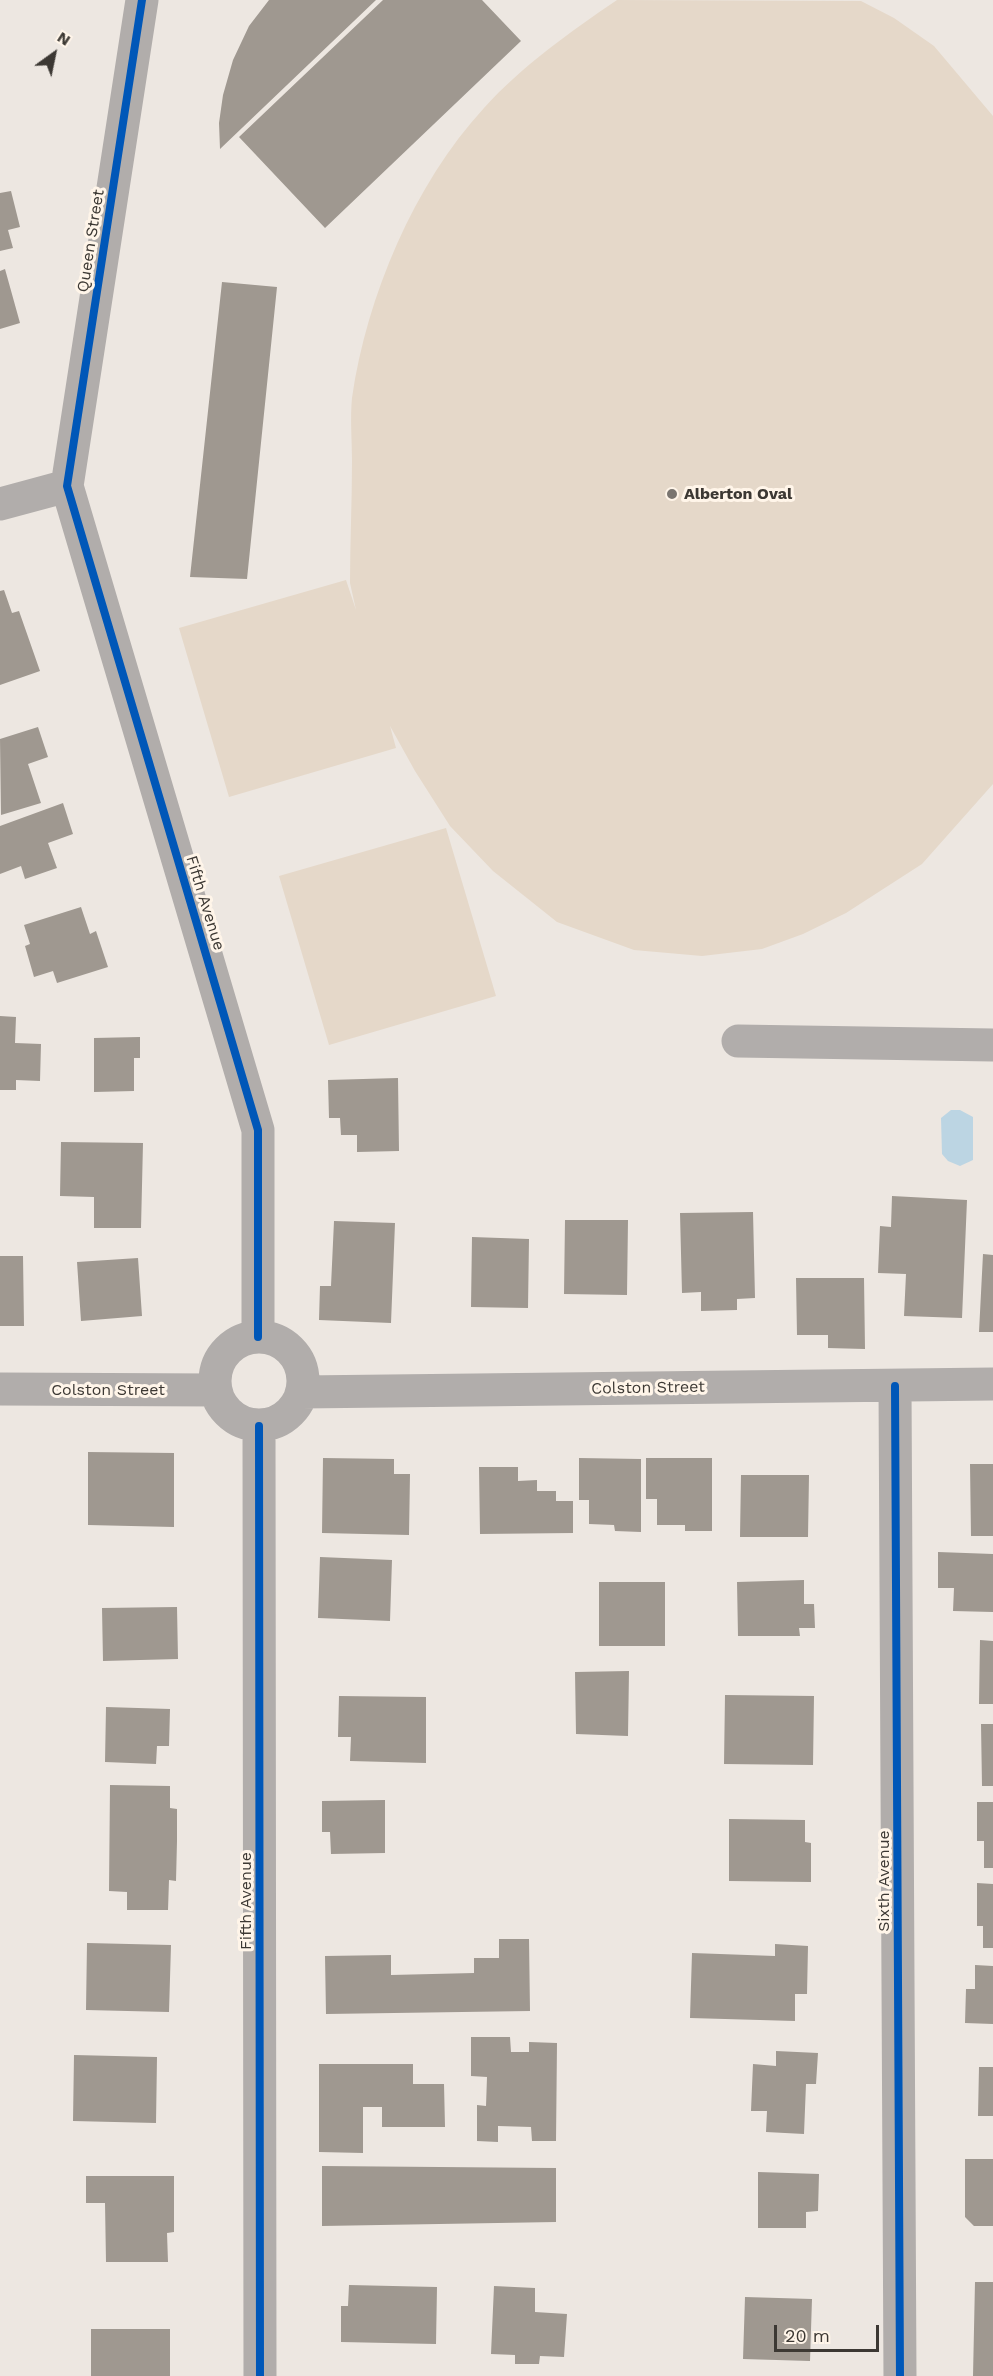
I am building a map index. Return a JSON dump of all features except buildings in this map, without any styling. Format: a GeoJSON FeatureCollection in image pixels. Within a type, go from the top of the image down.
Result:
{"type":"FeatureCollection","features":[{"type":"Feature","properties":{"kind":"street","name":"Queen Street"},"geometry":{"type":"LineString","coordinates":[[67,486],[142,0]]}},
{"type":"Feature","properties":{"kind":"street"},"geometry":{"type":"LineString","coordinates":[[0,504],[67,486]]}},
{"type":"Feature","properties":{"kind":"street","name":"Fifth Avenue"},"geometry":{"type":"LineString","coordinates":[[67,486],[258,1130],[258,1337]]}},
{"type":"Feature","properties":{"kind":"street"},"geometry":{"type":"LineString","coordinates":[[738,1041],[993,1045]]}},
{"type":"Feature","properties":{"kind":"street"},"geometry":{"type":"LineString","coordinates":[[258,1337],[273,1340],[287,1347],[297,1359],[303,1373],[302,1392],[296,1406],[285,1417],[272,1424],[260,1426],[244,1423],[231,1415],[221,1404],[215,1390],[215,1375],[220,1360],[229,1348],[243,1340],[258,1337]]}},
{"type":"Feature","properties":{"kind":"street","name":"Colston Street"},"geometry":{"type":"LineString","coordinates":[[302,1392],[993,1384]]}},
{"type":"Feature","properties":{"kind":"street","name":"Sixth Avenue"},"geometry":{"type":"LineString","coordinates":[[895,1386],[900,2376]]}},
{"type":"Feature","properties":{"kind":"street","name":"Colston Street"},"geometry":{"type":"LineString","coordinates":[[0,1389],[215,1390]]}},
{"type":"Feature","properties":{"kind":"street","name":"Fifth Avenue"},"geometry":{"type":"LineString","coordinates":[[260,1426],[260,2376]]}},
{"type":"Feature","properties":{"kind":"shaded area","name":"Alberton Oval"},"geometry":{"type":"Polygon","coordinates":[[[617,0],[861,1],[894,18],[934,46],[993,116],[993,784],[922,864],[846,913],[803,934],[762,949],[702,956],[634,950],[557,922],[493,871],[450,826],[390,726],[396,748],[229,797],[179,628],[346,580],[356,610],[350,583],[352,398],[369,320],[397,243],[436,171],[484,108],[530,64],[617,0]]]}},
{"type":"Feature","properties":{"kind":"shaded area"},"geometry":{"type":"Polygon","coordinates":[[[446,828],[496,996],[329,1045],[279,876],[446,828]]]}},
{"type":"Feature","properties":{"kind":"water"},"geometry":{"type":"Polygon","coordinates":[[[951,1110],[960,1110],[973,1117],[973,1160],[960,1166],[948,1161],[942,1154],[941,1118],[951,1110]]]}},
{"type":"Feature","properties":{"kind":"cycle path"},"geometry":{"type":"LineString","coordinates":[[142,0],[67,486],[258,1130],[258,1337]]}},
{"type":"Feature","properties":{"kind":"cycle path"},"geometry":{"type":"LineString","coordinates":[[895,1386],[900,2376]]}},
{"type":"Feature","properties":{"kind":"cycle path"},"geometry":{"type":"LineString","coordinates":[[259,1426],[260,2376]]}},
{"type":"Feature","properties":{"kind":"place","name":"Alberton Oval"},"geometry":{"type":"Point","coordinates":[672,494]}}]}
